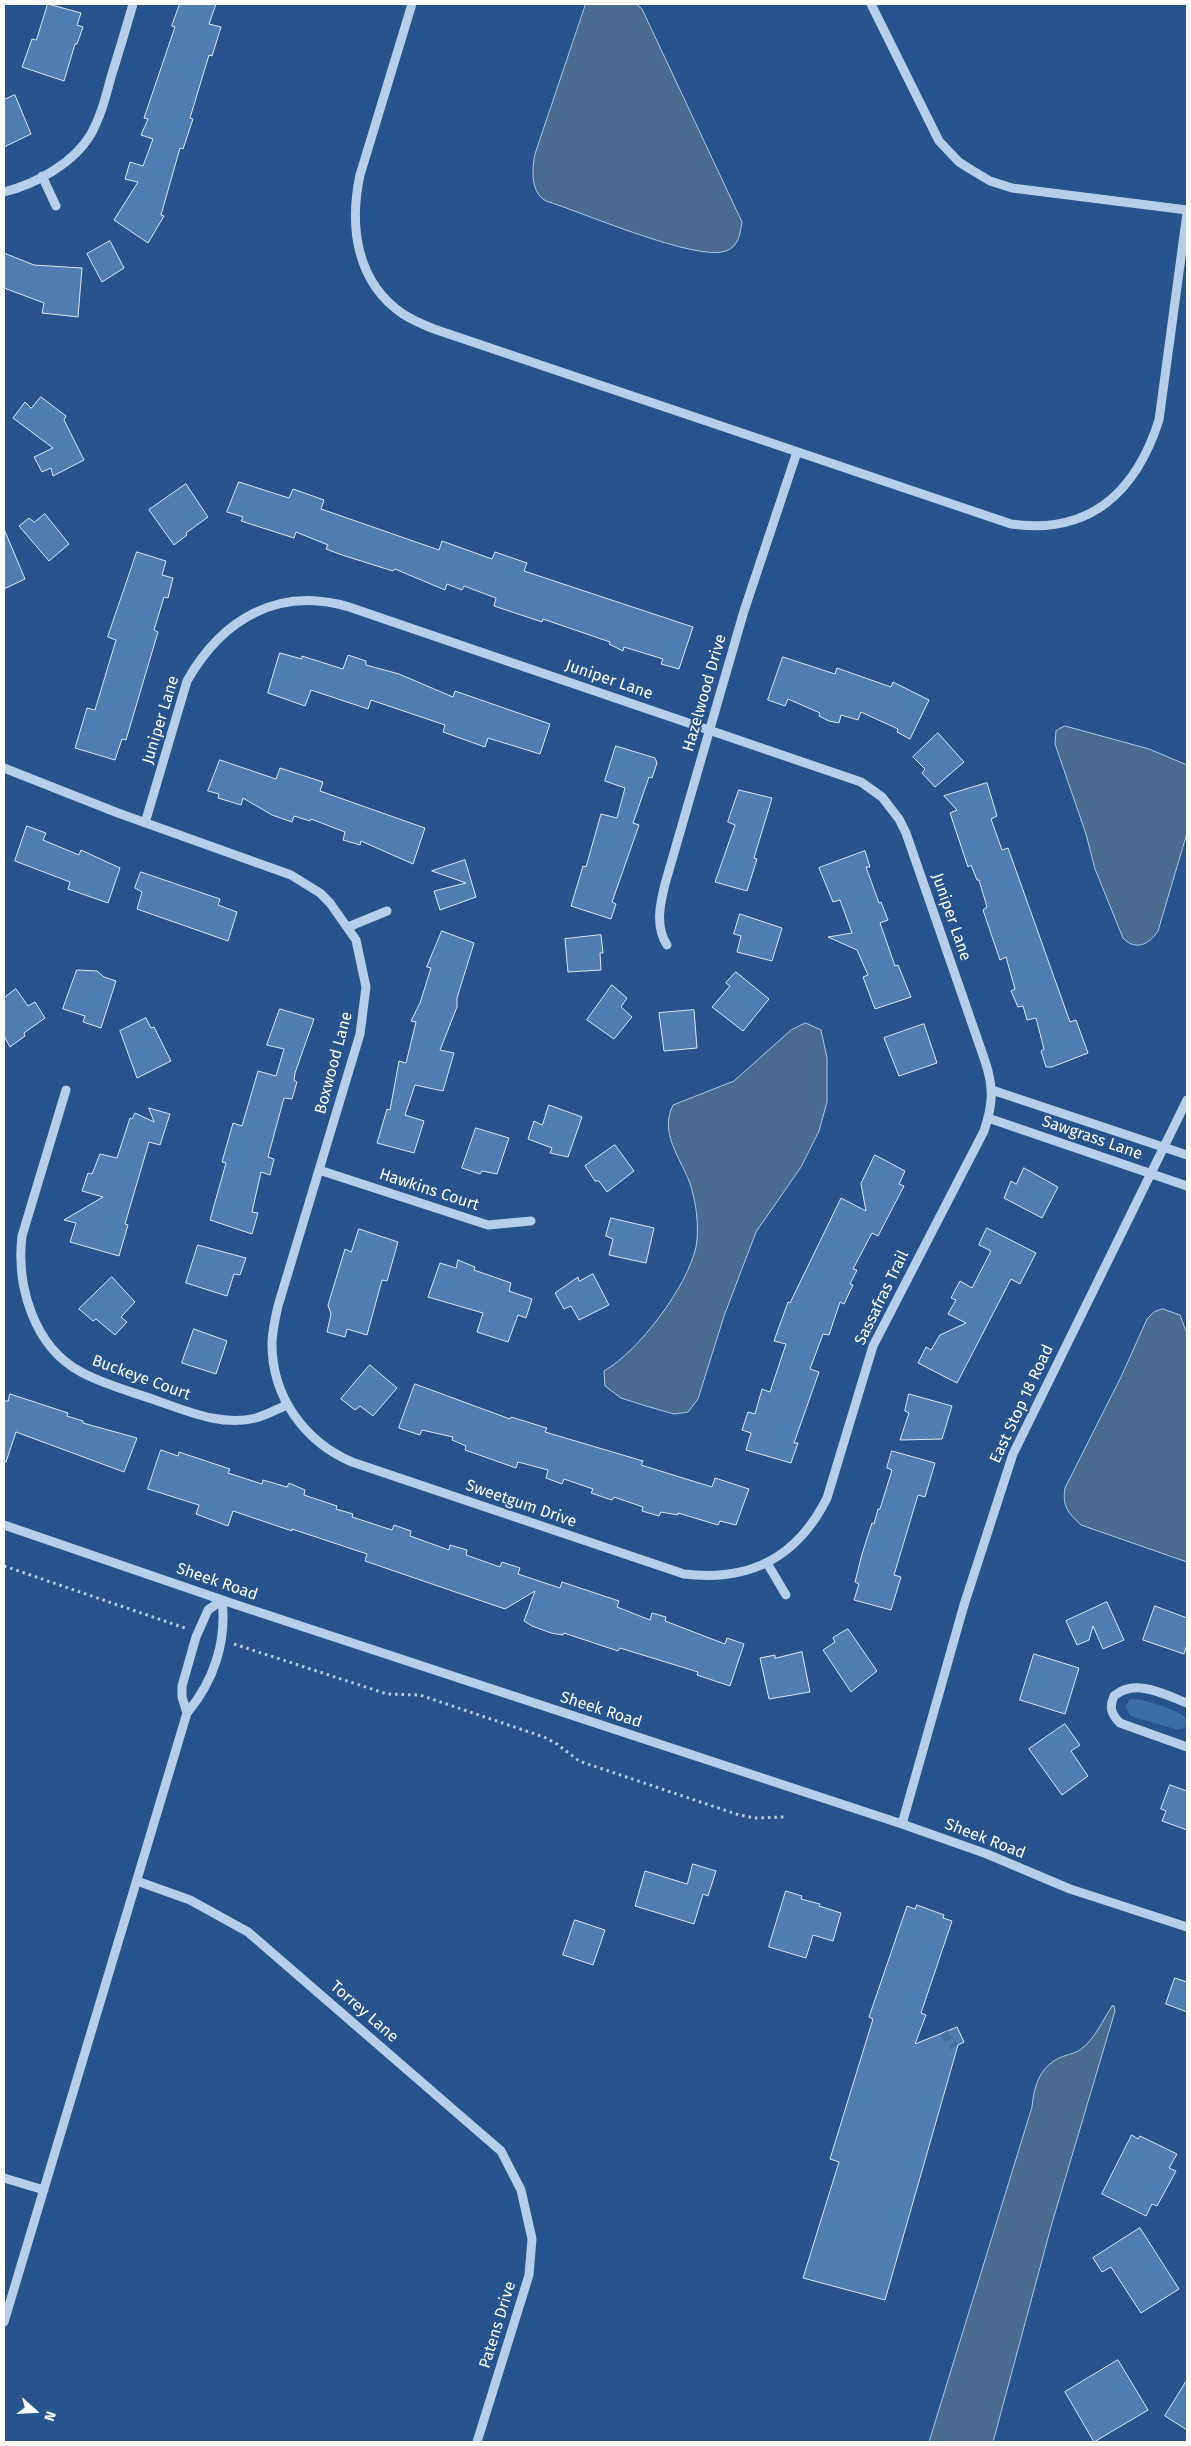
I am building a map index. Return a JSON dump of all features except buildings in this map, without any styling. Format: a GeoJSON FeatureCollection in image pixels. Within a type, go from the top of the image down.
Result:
{"type":"FeatureCollection","features":[{"type":"Feature","properties":{"kind":"street"},"geometry":{"type":"LineString","coordinates":[[4,192],[42,176],[65,161],[90,136],[103,104],[133,4]]}},
{"type":"Feature","properties":{"kind":"street"},"geometry":{"type":"LineString","coordinates":[[412,4],[355,197],[355,224],[362,263],[372,281],[387,300],[403,314],[434,329],[1011,524],[1044,526],[1064,523],[1098,510],[1128,484],[1140,467],[1159,420],[1187,212],[1025,190],[990,181],[970,169],[948,151],[932,129],[871,4]]}},
{"type":"Feature","properties":{"kind":"street"},"geometry":{"type":"LineString","coordinates":[[42,176],[56,206]]}},
{"type":"Feature","properties":{"kind":"street","name":"Hazelwood Drive"},"geometry":{"type":"LineString","coordinates":[[666,945],[661,935],[660,905],[744,611],[797,452]]}},
{"type":"Feature","properties":{"kind":"street","name":"Juniper Lane"},"geometry":{"type":"LineString","coordinates":[[146,823],[187,681],[198,661],[229,629],[246,617],[266,607],[304,600],[320,600],[349,607],[861,782],[882,797],[892,809],[906,833],[985,1061],[992,1082],[992,1090]]}},
{"type":"Feature","properties":{"kind":"street","name":"Boxwood Lane"},"geometry":{"type":"LineString","coordinates":[[4,768],[146,823],[291,875],[320,893],[348,927],[356,940],[366,987],[360,1034],[274,1324],[273,1359],[288,1405]]}},
{"type":"Feature","properties":{"kind":"street"},"geometry":{"type":"LineString","coordinates":[[348,927],[387,911]]}},
{"type":"Feature","properties":{"kind":"street","name":"Buckeye Court"},"geometry":{"type":"LineString","coordinates":[[66,1090],[22,1236],[20,1253],[26,1297],[35,1322],[48,1343],[79,1372],[205,1416],[231,1420],[255,1418],[288,1405]]}},
{"type":"Feature","properties":{"kind":"street","name":"Sassafras Trail"},"geometry":{"type":"LineString","coordinates":[[767,1563],[797,1543],[808,1531],[827,1498],[873,1346],[984,1131],[992,1090]]}},
{"type":"Feature","properties":{"kind":"street","name":"Sawgrass Lane"},"geometry":{"type":"LineString","coordinates":[[992,1090],[1187,1155]]}},
{"type":"Feature","properties":{"kind":"street","name":"East Stop 18 Road"},"geometry":{"type":"LineString","coordinates":[[902,1824],[964,1605],[1012,1454],[1187,1100]]}},
{"type":"Feature","properties":{"kind":"street","name":"Sawgrass Lane"},"geometry":{"type":"LineString","coordinates":[[988,1118],[1187,1186]]}},
{"type":"Feature","properties":{"kind":"street","name":"Hawkins Court"},"geometry":{"type":"LineString","coordinates":[[319,1170],[488,1225],[531,1221]]}},
{"type":"Feature","properties":{"kind":"street","name":"Sweetgum Drive"},"geometry":{"type":"LineString","coordinates":[[288,1405],[312,1437],[335,1455],[669,1570],[701,1576],[718,1576],[736,1574],[767,1563]]}},
{"type":"Feature","properties":{"kind":"street","name":"Sheek Road"},"geometry":{"type":"LineString","coordinates":[[4,1525],[222,1600],[902,1824],[987,1854],[1070,1890],[1187,1927]]}},
{"type":"Feature","properties":{"kind":"street"},"geometry":{"type":"LineString","coordinates":[[767,1563],[786,1595]]}},
{"type":"Feature","properties":{"kind":"street"},"geometry":{"type":"LineString","coordinates":[[187,1713],[182,1697],[182,1686],[196,1637],[208,1610],[222,1600]]}},
{"type":"Feature","properties":{"kind":"street"},"geometry":{"type":"LineString","coordinates":[[4,2322],[187,1713],[202,1696],[223,1636],[222,1600]]}},
{"type":"Feature","properties":{"kind":"street"},"geometry":{"type":"LineString","coordinates":[[1187,1703],[1143,1688],[1130,1686],[1114,1696],[1110,1705],[1113,1716],[1120,1723],[1187,1747]]}},
{"type":"Feature","properties":{"kind":"street","name":"Torrey Lane"},"geometry":{"type":"LineString","coordinates":[[137,1882],[216,1912],[256,1938],[501,2151],[520,2190],[528,2214]]}},
{"type":"Feature","properties":{"kind":"street"},"geometry":{"type":"LineString","coordinates":[[4,2178],[44,2190]]}},
{"type":"Feature","properties":{"kind":"street","name":"Patens Drive"},"geometry":{"type":"LineString","coordinates":[[477,2442],[529,2276],[532,2239],[528,2214]]}},
{"type":"Feature","properties":{"kind":"path"},"geometry":{"type":"LineString","coordinates":[[4,1566],[179,1626]]}},
{"type":"Feature","properties":{"kind":"path"},"geometry":{"type":"LineString","coordinates":[[242,1647],[387,1694],[420,1695],[544,1737],[579,1760],[739,1815],[755,1818],[784,1817]]}},
{"type":"Feature","properties":{"kind":"shaded area"},"geometry":{"type":"Polygon","coordinates":[[[586,4],[636,4],[642,9],[742,222],[738,239],[730,249],[711,252],[665,243],[546,201],[537,192],[533,180],[535,154],[586,4]]]}},
{"type":"Feature","properties":{"kind":"shaded area"},"geometry":{"type":"Polygon","coordinates":[[[1065,726],[1149,749],[1187,765],[1187,833],[1158,931],[1150,940],[1142,945],[1132,944],[1123,938],[1095,869],[1086,834],[1055,744],[1056,731],[1065,726]]]}},
{"type":"Feature","properties":{"kind":"shaded area"},"geometry":{"type":"Polygon","coordinates":[[[806,1023],[821,1030],[827,1058],[827,1102],[819,1131],[801,1167],[756,1232],[724,1316],[698,1399],[688,1412],[674,1414],[621,1398],[605,1386],[604,1371],[618,1362],[632,1349],[660,1316],[683,1280],[696,1247],[696,1207],[690,1183],[675,1150],[669,1128],[669,1117],[673,1105],[734,1081],[791,1030],[806,1023]]]}},
{"type":"Feature","properties":{"kind":"shaded area"},"geometry":{"type":"Polygon","coordinates":[[[1163,1309],[1180,1315],[1187,1334],[1187,1562],[1081,1525],[1069,1513],[1064,1500],[1065,1488],[1121,1377],[1147,1319],[1154,1312],[1163,1309]]]}},
{"type":"Feature","properties":{"kind":"shaded area"},"geometry":{"type":"Polygon","coordinates":[[[1130,1699],[1151,1702],[1184,1716],[1187,1720],[1185,1728],[1178,1730],[1131,1716],[1125,1707],[1130,1699]]]}},
{"type":"Feature","properties":{"kind":"shaded area"},"geometry":{"type":"Polygon","coordinates":[[[1112,2006],[1114,2006],[1115,2011],[1052,2223],[993,2442],[929,2442],[1032,2107],[1036,2085],[1042,2073],[1052,2062],[1078,2051],[1086,2045],[1095,2035],[1112,2006]]]}},
{"type":"Feature","properties":{"kind":"tunnel"},"geometry":{"type":"LineString","coordinates":[[944,2033],[954,2047]]}}]}
